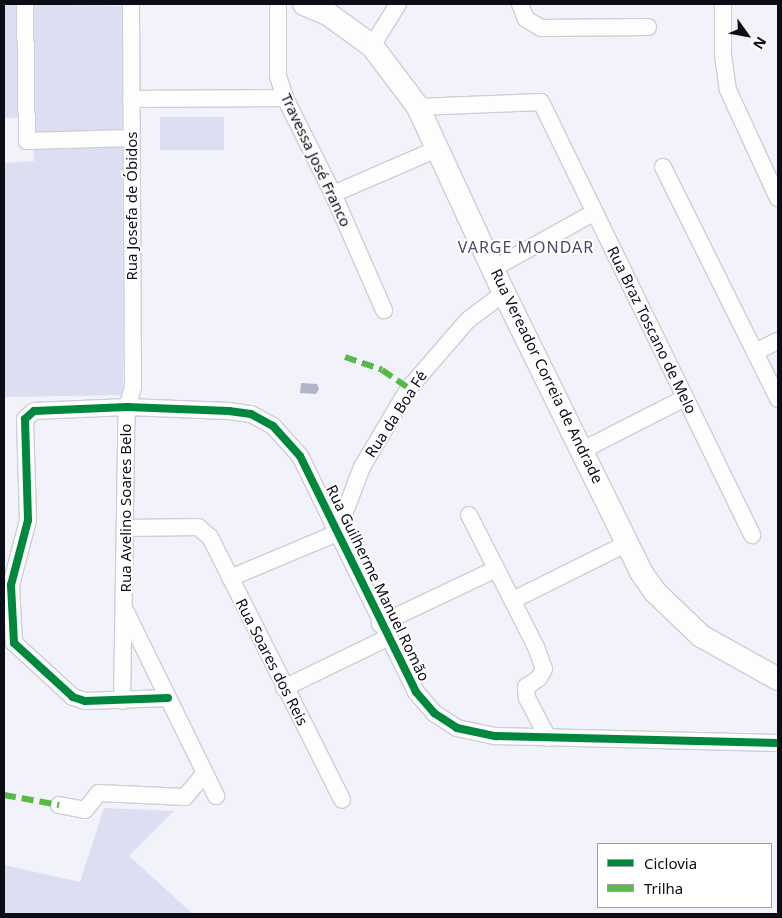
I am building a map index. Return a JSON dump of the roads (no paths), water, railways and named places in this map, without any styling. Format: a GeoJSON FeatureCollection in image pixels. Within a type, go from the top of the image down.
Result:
{"type":"FeatureCollection","features":[{"type":"Feature","properties":{"kind":"street"},"geometry":{"type":"LineString","coordinates":[[25,4],[27,141],[131,138]]}},
{"type":"Feature","properties":{"kind":"street","name":"Rua Josefa de Óbidos"},"geometry":{"type":"LineString","coordinates":[[127,407],[133,387],[131,4]]}},
{"type":"Feature","properties":{"kind":"street","name":"Travessa José Franco"},"geometry":{"type":"LineString","coordinates":[[278,4],[278,76],[285,98],[333,194],[384,310]]}},
{"type":"Feature","properties":{"kind":"street","name":"Rua Vereador Correia de Andrade"},"geometry":{"type":"LineString","coordinates":[[304,4],[328,14],[372,46],[418,107],[504,293],[584,450],[628,544],[656,592],[687,626],[721,649],[778,679]]}},
{"type":"Feature","properties":{"kind":"street"},"geometry":{"type":"LineString","coordinates":[[372,46],[398,4]]}},
{"type":"Feature","properties":{"kind":"street"},"geometry":{"type":"LineString","coordinates":[[520,4],[526,18],[541,28],[648,27]]}},
{"type":"Feature","properties":{"kind":"street"},"geometry":{"type":"LineString","coordinates":[[723,4],[723,55],[728,90],[778,198]]}},
{"type":"Feature","properties":{"kind":"street"},"geometry":{"type":"LineString","coordinates":[[131,99],[285,98]]}},
{"type":"Feature","properties":{"kind":"street","name":"Rua Braz Toscano de Melo"},"geometry":{"type":"LineString","coordinates":[[418,107],[541,102],[752,535]]}},
{"type":"Feature","properties":{"kind":"street"},"geometry":{"type":"LineString","coordinates":[[333,194],[437,149]]}},
{"type":"Feature","properties":{"kind":"street"},"geometry":{"type":"LineString","coordinates":[[663,167],[778,399]]}},
{"type":"Feature","properties":{"kind":"street"},"geometry":{"type":"LineString","coordinates":[[494,268],[595,212]]}},
{"type":"Feature","properties":{"kind":"street","name":"Rua da Boa Fé"},"geometry":{"type":"LineString","coordinates":[[337,533],[362,467],[409,388],[468,320],[504,293]]}},
{"type":"Feature","properties":{"kind":"street"},"geometry":{"type":"LineString","coordinates":[[755,352],[778,342]]}},
{"type":"Feature","properties":{"kind":"street"},"geometry":{"type":"LineString","coordinates":[[584,450],[685,398]]}},
{"type":"Feature","properties":{"kind":"street","name":"Rua Guilherme Manuel Romão"},"geometry":{"type":"LineString","coordinates":[[122,701],[84,701],[73,697],[14,643],[11,585],[28,520],[25,420],[34,411],[127,407],[229,411],[250,414],[273,426],[300,456],[384,631],[416,692],[434,713],[457,728],[496,736],[778,743]]}},
{"type":"Feature","properties":{"kind":"street","name":"Rua Avelino Soares Belo"},"geometry":{"type":"LineString","coordinates":[[122,701],[127,407]]}},
{"type":"Feature","properties":{"kind":"street"},"geometry":{"type":"LineString","coordinates":[[469,515],[513,600],[544,669],[539,678],[526,687],[527,698],[548,738]]}},
{"type":"Feature","properties":{"kind":"street","name":"Rua Soares dos Reis"},"geometry":{"type":"LineString","coordinates":[[125,528],[198,527],[210,537],[284,688],[342,800]]}},
{"type":"Feature","properties":{"kind":"street"},"geometry":{"type":"LineString","coordinates":[[230,578],[337,533]]}},
{"type":"Feature","properties":{"kind":"street"},"geometry":{"type":"LineString","coordinates":[[513,600],[628,544]]}},
{"type":"Feature","properties":{"kind":"street"},"geometry":{"type":"LineString","coordinates":[[284,688],[496,569]]}},
{"type":"Feature","properties":{"kind":"street","name":"Rua Avelino Soares Belo"},"geometry":{"type":"LineString","coordinates":[[125,610],[216,796]]}},
{"type":"Feature","properties":{"kind":"street"},"geometry":{"type":"LineString","coordinates":[[122,701],[168,698]]}},
{"type":"Feature","properties":{"kind":"street"},"geometry":{"type":"LineString","coordinates":[[59,805],[85,810],[99,793],[186,797],[206,773]]}},
{"type":"Feature","properties":{"kind":"district","name":"VARGE MONDAR"},"geometry":{"type":"Point","coordinates":[526,247]}}]}
